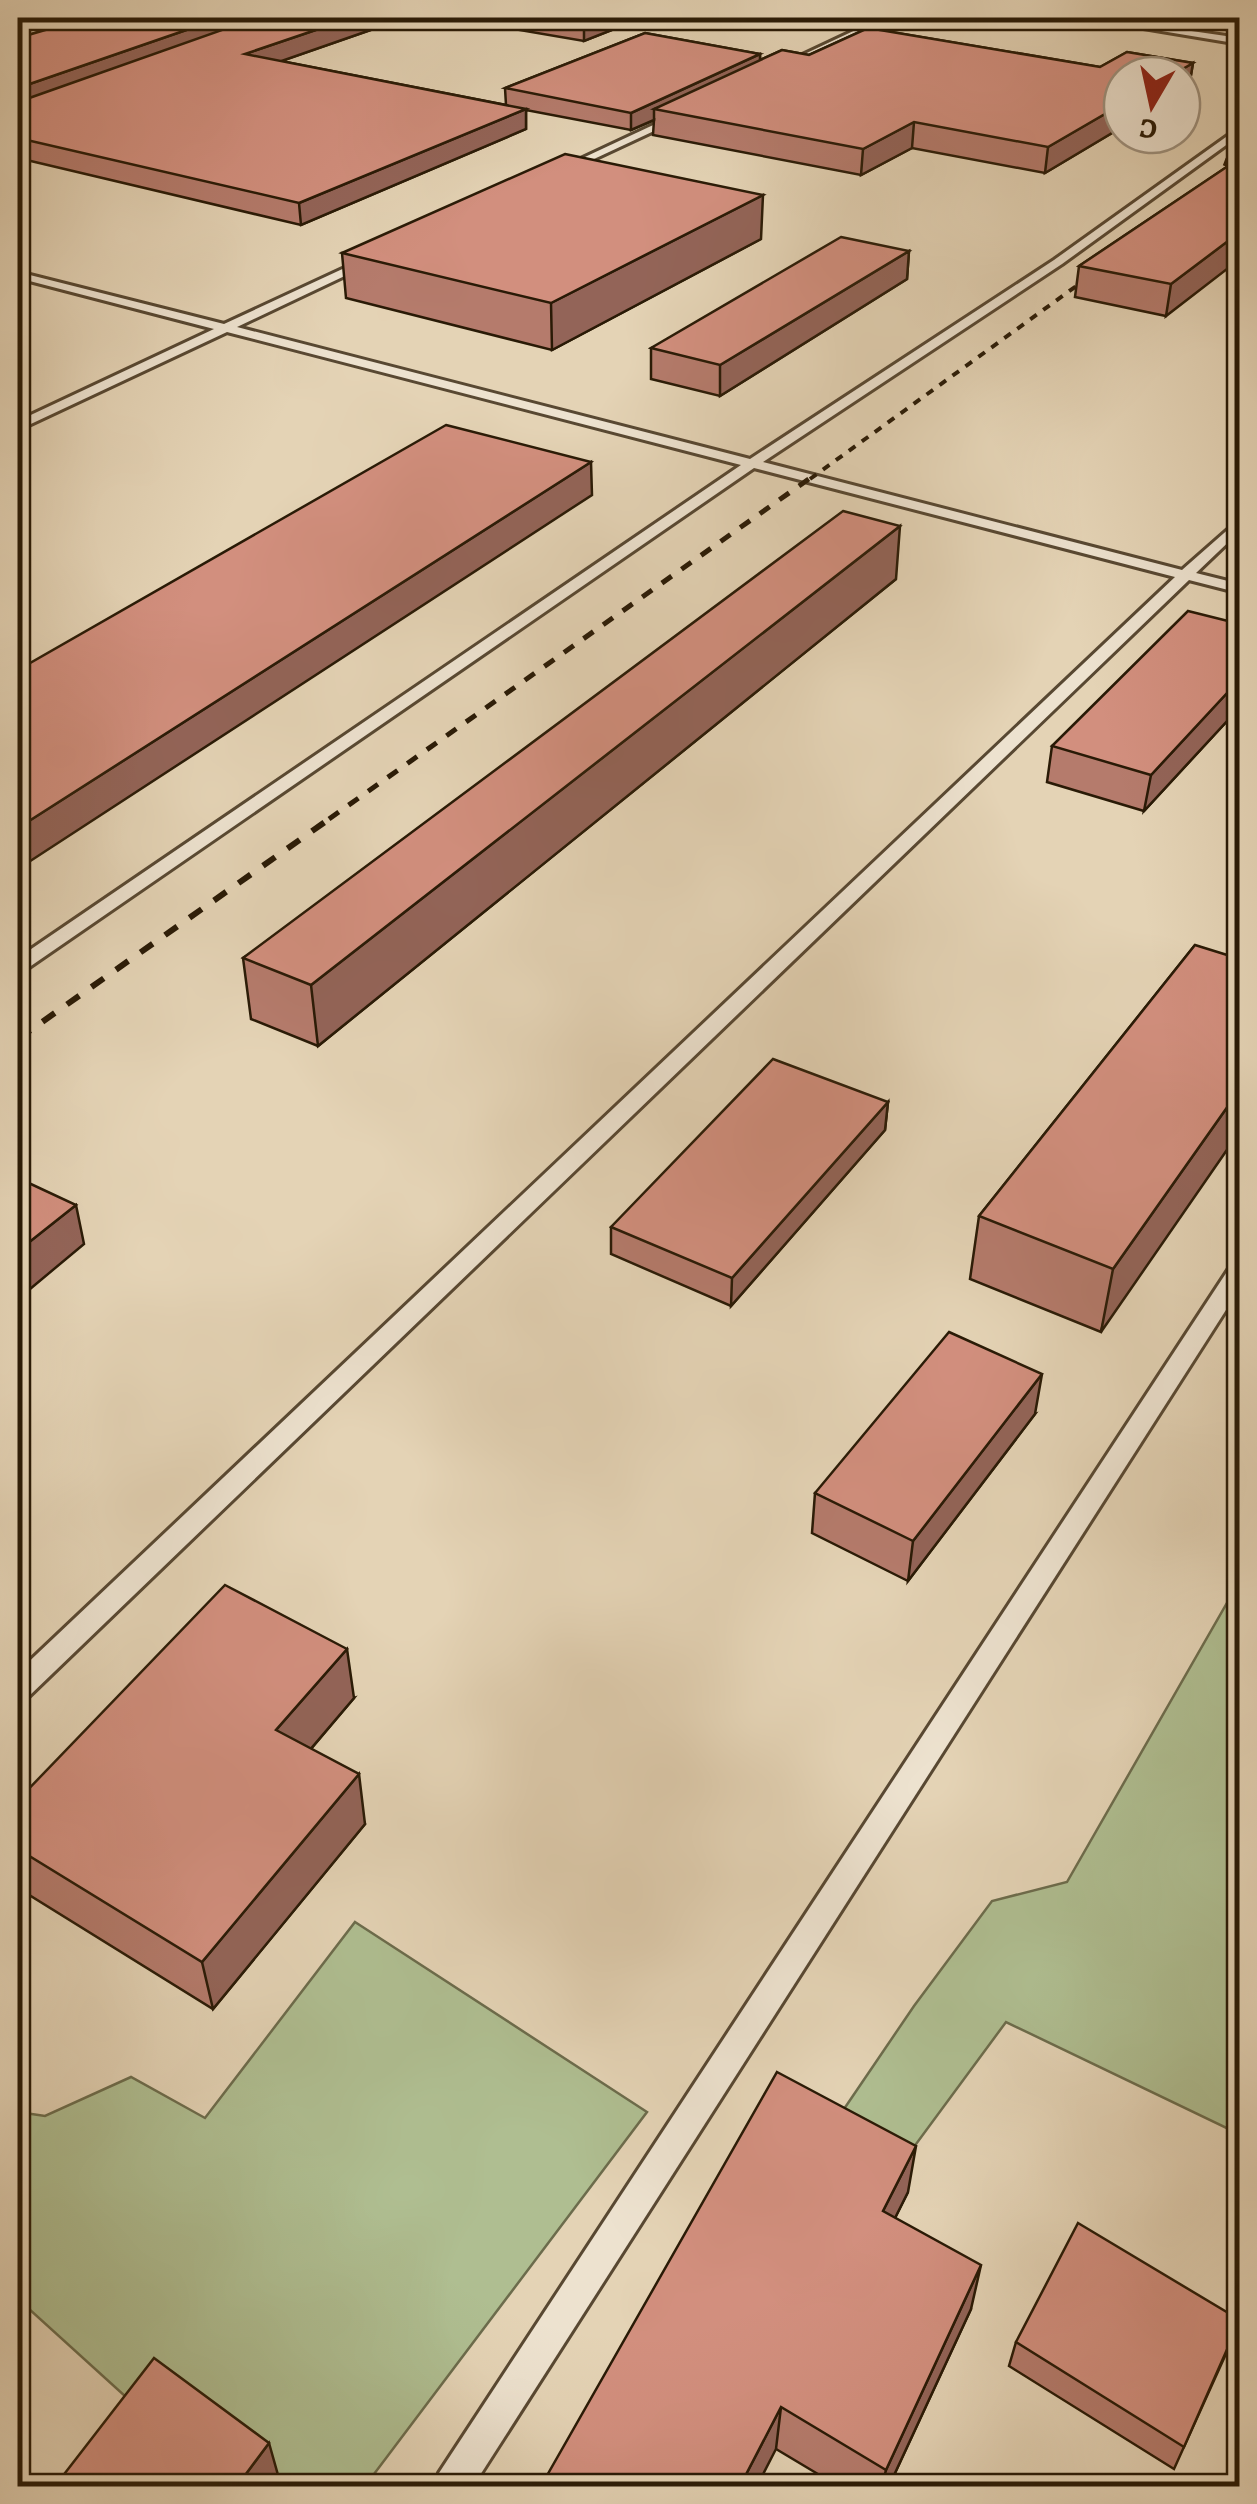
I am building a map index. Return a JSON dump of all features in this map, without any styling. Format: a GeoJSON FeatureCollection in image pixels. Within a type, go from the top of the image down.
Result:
{"type":"FeatureCollection","features":[{"type":"Feature","properties":{"kind":"lane"},"geometry":{"type":"LineString","coordinates":[[762,76],[888,18]]}},
{"type":"Feature","properties":{"kind":"lane"},"geometry":{"type":"LineString","coordinates":[[1087,18],[1240,40]]}},
{"type":"Feature","properties":{"kind":"lane"},"geometry":{"type":"LineString","coordinates":[[548,177],[690,110]]}},
{"type":"Feature","properties":{"kind":"lane"},"geometry":{"type":"LineString","coordinates":[[18,966],[750,465],[1058,262],[1240,130]]}},
{"type":"Feature","properties":{"kind":"lane"},"geometry":{"type":"LineString","coordinates":[[18,426],[386,253]]}},
{"type":"Feature","properties":{"kind":"lane"},"geometry":{"type":"LineString","coordinates":[[18,275],[1240,589]]}},
{"type":"Feature","properties":{"kind":"lane"},"geometry":{"type":"LineString","coordinates":[[18,1689],[1240,524]]}},
{"type":"Feature","properties":{"kind":"lane"},"geometry":{"type":"LineString","coordinates":[[452,2486],[1240,1269]]}},
{"type":"Feature","properties":{"kind":"green space"},"geometry":{"type":"Polygon","coordinates":[[[1239,1582],[1239,2134],[1006,2022],[908,2155],[791,2187],[914,2006],[992,1901],[1067,1882],[1239,1582]]]}},
{"type":"Feature","properties":{"kind":"green space"},"geometry":{"type":"Polygon","coordinates":[[[355,1922],[647,2112],[365,2486],[224,2486],[18,2299],[18,2112],[45,2116],[131,2077],[205,2118],[355,1922]]]}},
{"type":"Feature","properties":{"kind":"building"},"geometry":{"type":"Polygon","coordinates":[[[86,18],[221,18],[18,88],[18,38],[86,18]]]}},
{"type":"Feature","properties":{"kind":"building"},"geometry":{"type":"Polygon","coordinates":[[[256,18],[351,18],[245,54],[526,109],[299,203],[18,138],[18,102],[256,18]]]}},
{"type":"Feature","properties":{"kind":"building"},"geometry":{"type":"Polygon","coordinates":[[[554,18],[596,18],[584,23],[554,18]]]}},
{"type":"Feature","properties":{"kind":"building"},"geometry":{"type":"Polygon","coordinates":[[[868,28],[1102,66],[1102,116],[1048,147],[914,122],[863,149],[654,109],[782,50],[809,55],[868,28]]]}},
{"type":"Feature","properties":{"kind":"building"},"geometry":{"type":"Polygon","coordinates":[[[645,33],[760,54],[631,113],[505,88],[645,33]]]}},
{"type":"Feature","properties":{"kind":"building"},"geometry":{"type":"Polygon","coordinates":[[[565,154],[763,195],[551,303],[342,253],[565,154]]]}},
{"type":"Feature","properties":{"kind":"building"},"geometry":{"type":"Polygon","coordinates":[[[1240,158],[1240,232],[1171,284],[1079,266],[1240,158]]]}},
{"type":"Feature","properties":{"kind":"building"},"geometry":{"type":"Polygon","coordinates":[[[841,237],[909,251],[720,365],[651,348],[841,237]]]}},
{"type":"Feature","properties":{"kind":"building"},"geometry":{"type":"Polygon","coordinates":[[[446,425],[591,462],[18,828],[18,670],[446,425]]]}},
{"type":"Feature","properties":{"kind":"building"},"geometry":{"type":"Polygon","coordinates":[[[843,511],[900,526],[311,985],[243,958],[843,511]]]}},
{"type":"Feature","properties":{"kind":"building"},"geometry":{"type":"Polygon","coordinates":[[[1188,611],[1240,624],[1240,679],[1151,775],[1052,746],[1188,611]]]}},
{"type":"Feature","properties":{"kind":"building"},"geometry":{"type":"Polygon","coordinates":[[[1195,945],[1240,959],[1240,1089],[1113,1269],[979,1216],[1195,945]]]}},
{"type":"Feature","properties":{"kind":"building"},"geometry":{"type":"Polygon","coordinates":[[[773,1059],[888,1102],[732,1278],[611,1227],[773,1059]]]}},
{"type":"Feature","properties":{"kind":"building"},"geometry":{"type":"Polygon","coordinates":[[[18,1178],[76,1205],[18,1251],[18,1178]]]}},
{"type":"Feature","properties":{"kind":"building"},"geometry":{"type":"Polygon","coordinates":[[[949,1332],[1042,1374],[913,1541],[815,1493],[949,1332]]]}},
{"type":"Feature","properties":{"kind":"building"},"geometry":{"type":"Polygon","coordinates":[[[225,1585],[347,1649],[276,1730],[359,1774],[202,1962],[18,1849],[18,1800],[225,1585]]]}},
{"type":"Feature","properties":{"kind":"building"},"geometry":{"type":"Polygon","coordinates":[[[777,2072],[916,2146],[883,2211],[981,2265],[886,2470],[781,2407],[740,2486],[541,2486],[777,2072]]]}},
{"type":"Feature","properties":{"kind":"building"},"geometry":{"type":"Polygon","coordinates":[[[1078,2223],[1240,2320],[1184,2447],[1016,2342],[1078,2223]]]}},
{"type":"Feature","properties":{"kind":"building"},"geometry":{"type":"Polygon","coordinates":[[[154,2358],[269,2443],[237,2486],[55,2486],[154,2358]]]}},
{"type":"Feature","properties":{"kind":"railway"},"geometry":{"type":"LineString","coordinates":[[1219,181],[1240,126]]}},
{"type":"Feature","properties":{"kind":"railway"},"geometry":{"type":"LineString","coordinates":[[810,479],[1097,271]]}},
{"type":"Feature","properties":{"kind":"railway"},"geometry":{"type":"LineString","coordinates":[[329,819],[813,476]]}},
{"type":"Feature","properties":{"kind":"railway"},"geometry":{"type":"LineString","coordinates":[[18,1039],[332,817]]}}]}
